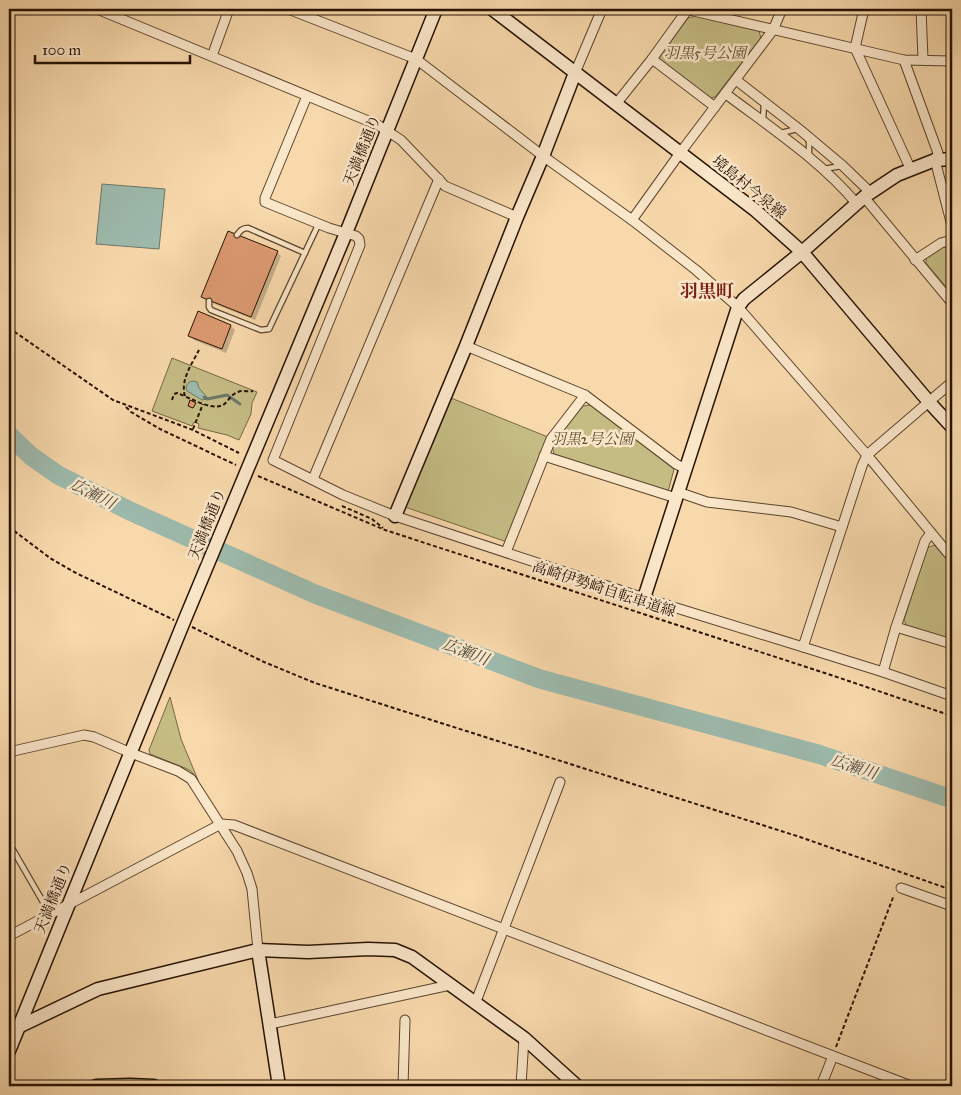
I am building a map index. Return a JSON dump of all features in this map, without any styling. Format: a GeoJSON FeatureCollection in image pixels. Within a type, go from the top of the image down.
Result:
{"type":"FeatureCollection","features":[{"type":"Feature","properties":{"kind":"street"},"geometry":{"type":"LineString","coordinates":[[97,9],[378,125],[401,140],[445,186],[517,217]]}},
{"type":"Feature","properties":{"kind":"street"},"geometry":{"type":"LineString","coordinates":[[212,56],[229,9]]}},
{"type":"Feature","properties":{"kind":"street"},"geometry":{"type":"LineString","coordinates":[[288,9],[416,59],[696,270],[738,307],[867,455],[952,558]]}},
{"type":"Feature","properties":{"kind":"street","name":"天満橋通り"},"geometry":{"type":"LineString","coordinates":[[9,1051],[14,1029],[131,753],[245,472],[346,233],[436,9]]}},
{"type":"Feature","properties":{"kind":"street","name":"境島村今泉線"},"geometry":{"type":"LineString","coordinates":[[492,9],[755,210],[802,252],[952,428]]}},
{"type":"Feature","properties":{"kind":"street"},"geometry":{"type":"LineString","coordinates":[[395,516],[602,9]]}},
{"type":"Feature","properties":{"kind":"street"},"geometry":{"type":"LineString","coordinates":[[616,104],[652,59],[687,9],[904,60],[952,61]]}},
{"type":"Feature","properties":{"kind":"street"},"geometry":{"type":"LineString","coordinates":[[632,220],[773,30],[782,9]]}},
{"type":"Feature","properties":{"kind":"street"},"geometry":{"type":"LineString","coordinates":[[864,9],[855,48],[911,170]]}},
{"type":"Feature","properties":{"kind":"street"},"geometry":{"type":"LineString","coordinates":[[921,9],[923,59]]}},
{"type":"Feature","properties":{"kind":"street"},"geometry":{"type":"LineString","coordinates":[[652,59],[715,107]]}},
{"type":"Feature","properties":{"kind":"street"},"geometry":{"type":"LineString","coordinates":[[904,60],[938,153],[935,160],[952,226]]}},
{"type":"Feature","properties":{"kind":"street"},"geometry":{"type":"LineString","coordinates":[[736,80],[799,128],[843,166],[864,198],[952,304]]}},
{"type":"Feature","properties":{"kind":"street"},"geometry":{"type":"LineString","coordinates":[[726,94],[809,157],[843,188],[864,198]]}},
{"type":"Feature","properties":{"kind":"street"},"geometry":{"type":"LineString","coordinates":[[307,96],[265,202],[318,224],[356,236],[360,245],[273,460],[343,495],[395,516],[644,598],[803,646],[952,696]]}},
{"type":"Feature","properties":{"kind":"street"},"geometry":{"type":"LineString","coordinates":[[644,598],[738,307],[744,299],[864,198],[897,176],[935,160],[952,159]]}},
{"type":"Feature","properties":{"kind":"street"},"geometry":{"type":"LineString","coordinates":[[313,479],[439,179]]}},
{"type":"Feature","properties":{"kind":"street"},"geometry":{"type":"LineString","coordinates":[[915,260],[941,243],[952,240]]}},
{"type":"Feature","properties":{"kind":"street"},"geometry":{"type":"LineString","coordinates":[[466,346],[585,395],[676,464],[686,468]]}},
{"type":"Feature","properties":{"kind":"street"},"geometry":{"type":"LineString","coordinates":[[803,646],[867,455],[952,382]]}},
{"type":"Feature","properties":{"kind":"street"},"geometry":{"type":"LineString","coordinates":[[506,552],[551,439],[585,395]]}},
{"type":"Feature","properties":{"kind":"street"},"geometry":{"type":"LineString","coordinates":[[544,456],[677,495],[707,502],[791,512],[842,527]]}},
{"type":"Feature","properties":{"kind":"street"},"geometry":{"type":"LineString","coordinates":[[883,672],[924,541],[931,533]]}},
{"type":"Feature","properties":{"kind":"street"},"geometry":{"type":"LineString","coordinates":[[896,627],[952,644]]}},
{"type":"Feature","properties":{"kind":"street"},"geometry":{"type":"LineString","coordinates":[[9,752],[84,735],[94,737],[178,771],[192,779],[237,851],[252,889],[258,950],[279,1086]]}},
{"type":"Feature","properties":{"kind":"street"},"geometry":{"type":"LineString","coordinates":[[475,1004],[560,782]]}},
{"type":"Feature","properties":{"kind":"street"},"geometry":{"type":"LineString","coordinates":[[9,936],[221,824],[234,825],[910,1086]]}},
{"type":"Feature","properties":{"kind":"street"},"geometry":{"type":"LineString","coordinates":[[901,888],[952,906]]}},
{"type":"Feature","properties":{"kind":"street"},"geometry":{"type":"LineString","coordinates":[[14,1029],[98,989],[258,950],[308,952],[368,949],[395,950],[412,957],[524,1038],[577,1086]]}},
{"type":"Feature","properties":{"kind":"street"},"geometry":{"type":"LineString","coordinates":[[270,1024],[450,985]]}},
{"type":"Feature","properties":{"kind":"street"},"geometry":{"type":"LineString","coordinates":[[403,1086],[405,1020]]}},
{"type":"Feature","properties":{"kind":"street"},"geometry":{"type":"LineString","coordinates":[[521,1086],[524,1038]]}},
{"type":"Feature","properties":{"kind":"street"},"geometry":{"type":"LineString","coordinates":[[821,1086],[833,1056]]}},
{"type":"Feature","properties":{"kind":"street"},"geometry":{"type":"LineString","coordinates":[[96,1086],[154,1086]]}},
{"type":"Feature","properties":{"kind":"lane"},"geometry":{"type":"LineString","coordinates":[[763,122],[764,102]]}},
{"type":"Feature","properties":{"kind":"lane"},"geometry":{"type":"LineString","coordinates":[[778,134],[799,128]]}},
{"type":"Feature","properties":{"kind":"lane"},"geometry":{"type":"LineString","coordinates":[[809,157],[810,138]]}},
{"type":"Feature","properties":{"kind":"lane"},"geometry":{"type":"LineString","coordinates":[[823,170],[843,166]]}},
{"type":"Feature","properties":{"kind":"lane"},"geometry":{"type":"LineString","coordinates":[[209,300],[211,310],[261,330],[269,329],[318,224]]}},
{"type":"Feature","properties":{"kind":"lane"},"geometry":{"type":"LineString","coordinates":[[237,235],[240,230],[248,228],[305,253]]}},
{"type":"Feature","properties":{"kind":"lane"},"geometry":{"type":"LineString","coordinates":[[9,843],[50,914]]}},
{"type":"Feature","properties":{"kind":"path","name":"高崎伊勢崎自転車道線"},"geometry":{"type":"LineString","coordinates":[[9,328],[113,400],[192,430],[239,452]]}},
{"type":"Feature","properties":{"kind":"path"},"geometry":{"type":"LineString","coordinates":[[185,396],[184,384],[186,375],[199,350]]}},
{"type":"Feature","properties":{"kind":"path"},"geometry":{"type":"LineString","coordinates":[[172,400],[176,394],[207,406],[220,406],[238,392],[253,391]]}},
{"type":"Feature","properties":{"kind":"path"},"geometry":{"type":"LineString","coordinates":[[192,430],[203,404]]}},
{"type":"Feature","properties":{"kind":"path","name":"高崎伊勢崎自転車道線"},"geometry":{"type":"LineString","coordinates":[[124,405],[131,412],[160,429],[245,472],[385,530],[952,716]]}},
{"type":"Feature","properties":{"kind":"path"},"geometry":{"type":"LineString","coordinates":[[9,527],[50,558],[74,572],[264,662],[315,683],[800,837],[952,890]]}},
{"type":"Feature","properties":{"kind":"path"},"geometry":{"type":"LineString","coordinates":[[833,1056],[896,889],[901,888]]}},
{"type":"Feature","properties":{"kind":"green space","name":"羽黒5号公園"},"geometry":{"type":"Polygon","coordinates":[[[696,16],[759,31],[761,38],[715,97],[709,98],[661,63],[659,58],[688,18],[696,16]]]}},
{"type":"Feature","properties":{"kind":"green space"},"geometry":{"type":"Polygon","coordinates":[[[952,245],[952,294],[926,263],[926,257],[938,249],[952,245]]]}},
{"type":"Feature","properties":{"kind":"green space"},"geometry":{"type":"Polygon","coordinates":[[[172,358],[257,392],[252,403],[251,414],[239,440],[198,428],[199,424],[194,422],[192,426],[152,411],[172,358]]]}},
{"type":"Feature","properties":{"kind":"green space"},"geometry":{"type":"Polygon","coordinates":[[[451,398],[548,437],[507,542],[405,507],[451,398]]]}},
{"type":"Feature","properties":{"kind":"green space","name":"羽黒2号公園"},"geometry":{"type":"Polygon","coordinates":[[[591,405],[674,469],[668,492],[554,454],[552,445],[583,406],[591,405]]]}},
{"type":"Feature","properties":{"kind":"green space"},"geometry":{"type":"Polygon","coordinates":[[[934,545],[952,565],[952,640],[907,626],[904,620],[927,548],[934,545]]]}},
{"type":"Feature","properties":{"kind":"green space"},"geometry":{"type":"Polygon","coordinates":[[[170,697],[181,739],[198,780],[191,771],[150,754],[149,750],[170,697]]]}},
{"type":"Feature","properties":{"kind":"shaded area"},"geometry":{"type":"Polygon","coordinates":[[[102,184],[165,189],[159,249],[96,244],[102,184]]]}},
{"type":"Feature","properties":{"kind":"shaded area"},"geometry":{"type":"Polygon","coordinates":[[[192,381],[197,382],[199,388],[207,397],[206,399],[202,400],[187,391],[187,385],[192,381]]]}},
{"type":"Feature","properties":{"kind":"building"},"geometry":{"type":"Polygon","coordinates":[[[228,231],[278,251],[251,317],[201,297],[228,231]]]}},
{"type":"Feature","properties":{"kind":"building"},"geometry":{"type":"Polygon","coordinates":[[[198,311],[231,325],[222,349],[188,336],[198,311]]]}},
{"type":"Feature","properties":{"kind":"building"},"geometry":{"type":"Polygon","coordinates":[[[190,400],[196,403],[193,408],[188,406],[190,400]]]}},
{"type":"Feature","properties":{"kind":"waterway"},"geometry":{"type":"LineString","coordinates":[[204,397],[207,399],[227,395],[240,404]]}},
{"type":"Feature","properties":{"kind":"waterway","name":"広瀬川"},"geometry":{"type":"LineString","coordinates":[[9,435],[31,456],[58,475],[130,511],[315,594],[540,679],[818,754],[952,799]]}},
{"type":"Feature","properties":{"kind":"district","name":"羽黒町"},"geometry":{"type":"Point","coordinates":[707,291]}}]}
